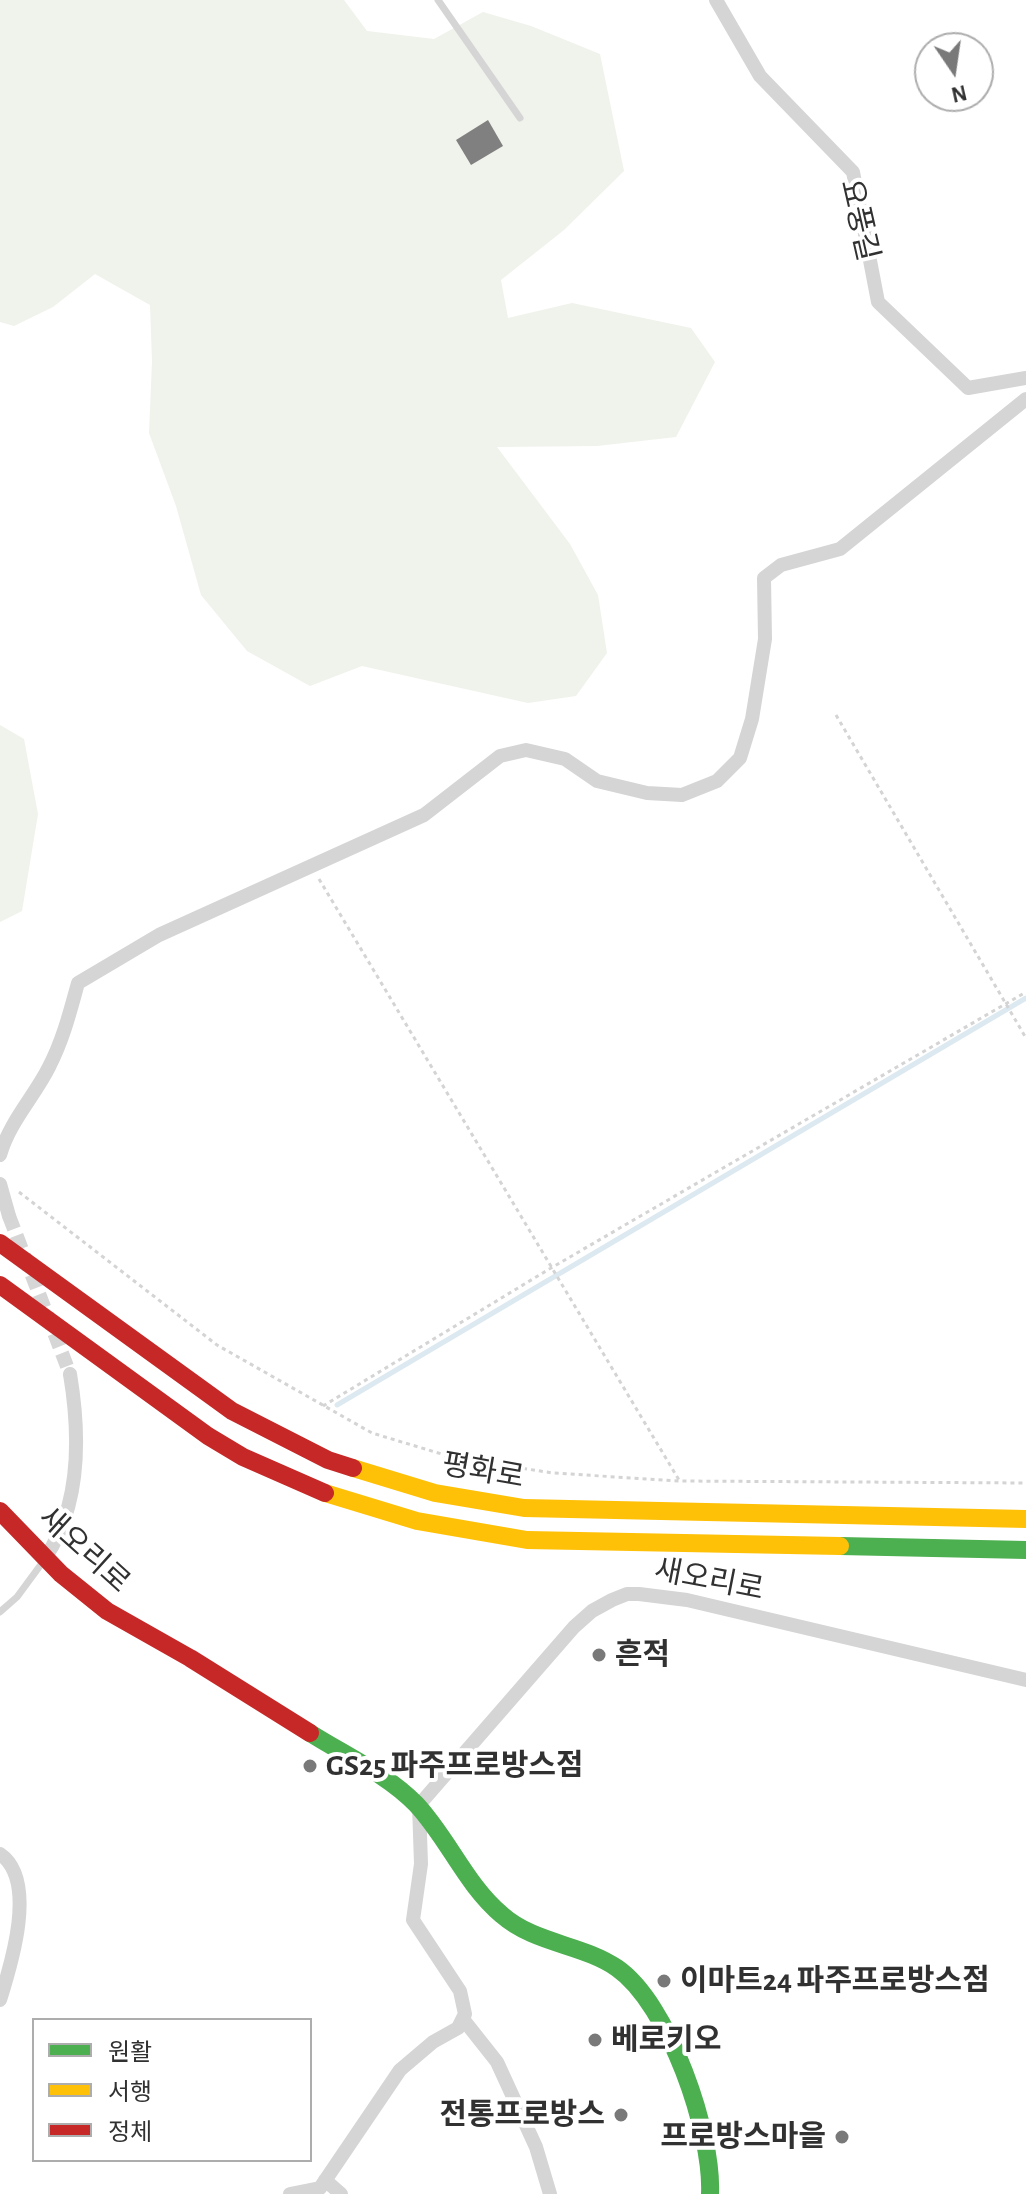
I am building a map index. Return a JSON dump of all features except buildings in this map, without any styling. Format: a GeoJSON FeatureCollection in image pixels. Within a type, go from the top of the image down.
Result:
{"type":"FeatureCollection","features":[{"type":"Feature","properties":{"kind":"main road","name":"평화로"},"geometry":{"type":"LineString","coordinates":[[0,1243],[232,1411],[328,1460],[435,1493],[524,1508],[1026,1519]]}},
{"type":"Feature","properties":{"kind":"main road","name":"평화로"},"geometry":{"type":"LineString","coordinates":[[0,1285],[200,1431],[242,1456],[343,1499],[431,1525],[477,1535],[527,1540],[1026,1550]]}},
{"type":"Feature","properties":{"kind":"main road","name":"새오리로"},"geometry":{"type":"LineString","coordinates":[[0,1511],[79,1591],[107,1611],[203,1666],[402,1791],[419,1805],[479,1890],[500,1914],[533,1936],[599,1958],[621,1970],[640,1987],[695,2105],[706,2142],[710,2194]]}},
{"type":"Feature","properties":{"kind":"street","name":"요풍길"},"geometry":{"type":"LineString","coordinates":[[716,0],[760,76],[853,172],[878,302],[968,388],[1026,378]]}},
{"type":"Feature","properties":{"kind":"street"},"geometry":{"type":"LineString","coordinates":[[0,1155],[8,1132],[48,1069],[65,1033],[78,983],[159,935],[424,815],[500,756],[526,750],[565,759],[597,781],[647,793],[682,795],[717,781],[740,758],[752,719],[765,639],[764,578],[781,565],[840,549],[1026,399]]}},
{"type":"Feature","properties":{"kind":"street"},"geometry":{"type":"LineString","coordinates":[[6,1185],[9,1216]]}},
{"type":"Feature","properties":{"kind":"street"},"geometry":{"type":"LineString","coordinates":[[45,1558],[58,1540],[70,1496],[77,1414],[70,1374]]}},
{"type":"Feature","properties":{"kind":"street","name":"새오리로"},"geometry":{"type":"LineString","coordinates":[[419,1805],[574,1627],[592,1611],[627,1594],[687,1600],[1026,1680]]}},
{"type":"Feature","properties":{"kind":"street"},"geometry":{"type":"LineString","coordinates":[[290,2194],[320,2188],[400,2070],[433,2042],[458,2028],[465,2014],[460,1991],[413,1920],[421,1864],[419,1805]]}},
{"type":"Feature","properties":{"kind":"street"},"geometry":{"type":"LineString","coordinates":[[0,1854],[15,1871],[20,1914],[16,1948],[0,2000]]}},
{"type":"Feature","properties":{"kind":"street"},"geometry":{"type":"LineString","coordinates":[[463,2019],[497,2062],[536,2147],[550,2194]]}},
{"type":"Feature","properties":{"kind":"street"},"geometry":{"type":"LineString","coordinates":[[325,2180],[341,2194]]}},
{"type":"Feature","properties":{"kind":"lane"},"geometry":{"type":"LineString","coordinates":[[438,0],[520,118]]}},
{"type":"Feature","properties":{"kind":"lane"},"geometry":{"type":"LineString","coordinates":[[0,1612],[17,1597],[45,1558]]}},
{"type":"Feature","properties":{"kind":"path"},"geometry":{"type":"LineString","coordinates":[[836,715],[1026,1038]]}},
{"type":"Feature","properties":{"kind":"path"},"geometry":{"type":"LineString","coordinates":[[311,866],[680,1481]]}},
{"type":"Feature","properties":{"kind":"path"},"geometry":{"type":"LineString","coordinates":[[323,1406],[1026,992]]}},
{"type":"Feature","properties":{"kind":"path"},"geometry":{"type":"LineString","coordinates":[[6,1185],[217,1345],[372,1433],[455,1458],[553,1473],[680,1481],[1026,1483]]}},
{"type":"Feature","properties":{"kind":"shaded area"},"geometry":{"type":"Polygon","coordinates":[[[0,0],[344,0],[367,31],[434,39],[483,12],[531,26],[600,54],[624,171],[564,230],[501,280],[508,318],[572,303],[691,328],[715,362],[676,437],[597,446],[497,447],[570,544],[598,595],[607,653],[576,696],[528,703],[362,666],[310,686],[247,651],[201,595],[176,506],[149,433],[152,361],[150,305],[95,274],[53,307],[14,326],[0,322],[0,0]]]}},
{"type":"Feature","properties":{"kind":"shaded area"},"geometry":{"type":"Polygon","coordinates":[[[0,725],[24,739],[38,814],[22,911],[0,922],[0,725]]]}},
{"type":"Feature","properties":{"kind":"waterway"},"geometry":{"type":"LineString","coordinates":[[337,1405],[1026,998]]}},
{"type":"Feature","properties":{"kind":"tunnel"},"geometry":{"type":"LineString","coordinates":[[9,1216],[70,1374]]}},
{"type":"Feature","properties":{"kind":"traffic: fast"},"geometry":{"type":"LineString","coordinates":[[840,1546],[1026,1550]]}},
{"type":"Feature","properties":{"kind":"traffic: fast"},"geometry":{"type":"LineString","coordinates":[[310,1733],[379,1775],[416,1804],[467,1876],[502,1915],[529,1932],[603,1960],[636,1986],[670,2039],[696,2105],[709,2168],[710,2194]]}},
{"type":"Feature","properties":{"kind":"traffic: slow"},"geometry":{"type":"LineString","coordinates":[[353,1468],[435,1493],[524,1508],[1026,1519]]}},
{"type":"Feature","properties":{"kind":"traffic: slow"},"geometry":{"type":"LineString","coordinates":[[325,1493],[417,1521],[527,1540],[840,1546]]}},
{"type":"Feature","properties":{"kind":"traffic: jam"},"geometry":{"type":"LineString","coordinates":[[0,1243],[232,1411],[328,1460],[353,1468]]}},
{"type":"Feature","properties":{"kind":"traffic: jam"},"geometry":{"type":"LineString","coordinates":[[0,1285],[208,1436],[243,1457],[325,1493]]}},
{"type":"Feature","properties":{"kind":"traffic: jam"},"geometry":{"type":"LineString","coordinates":[[0,1511],[61,1574],[107,1611],[190,1658],[310,1733]]}},
{"type":"Feature","properties":{"kind":"place","name":"흔적"},"geometry":{"type":"Point","coordinates":[599,1655]}},
{"type":"Feature","properties":{"kind":"place","name":"GS25 파주프로방스점"},"geometry":{"type":"Point","coordinates":[310,1766]}},
{"type":"Feature","properties":{"kind":"place","name":"이마트24 파주프로방스점"},"geometry":{"type":"Point","coordinates":[664,1981]}},
{"type":"Feature","properties":{"kind":"place","name":"베로키오"},"geometry":{"type":"Point","coordinates":[595,2040]}},
{"type":"Feature","properties":{"kind":"place","name":"전통프로방스"},"geometry":{"type":"Point","coordinates":[621,2115]}},
{"type":"Feature","properties":{"kind":"place","name":"프로방스마을"},"geometry":{"type":"Point","coordinates":[842,2137]}}]}
